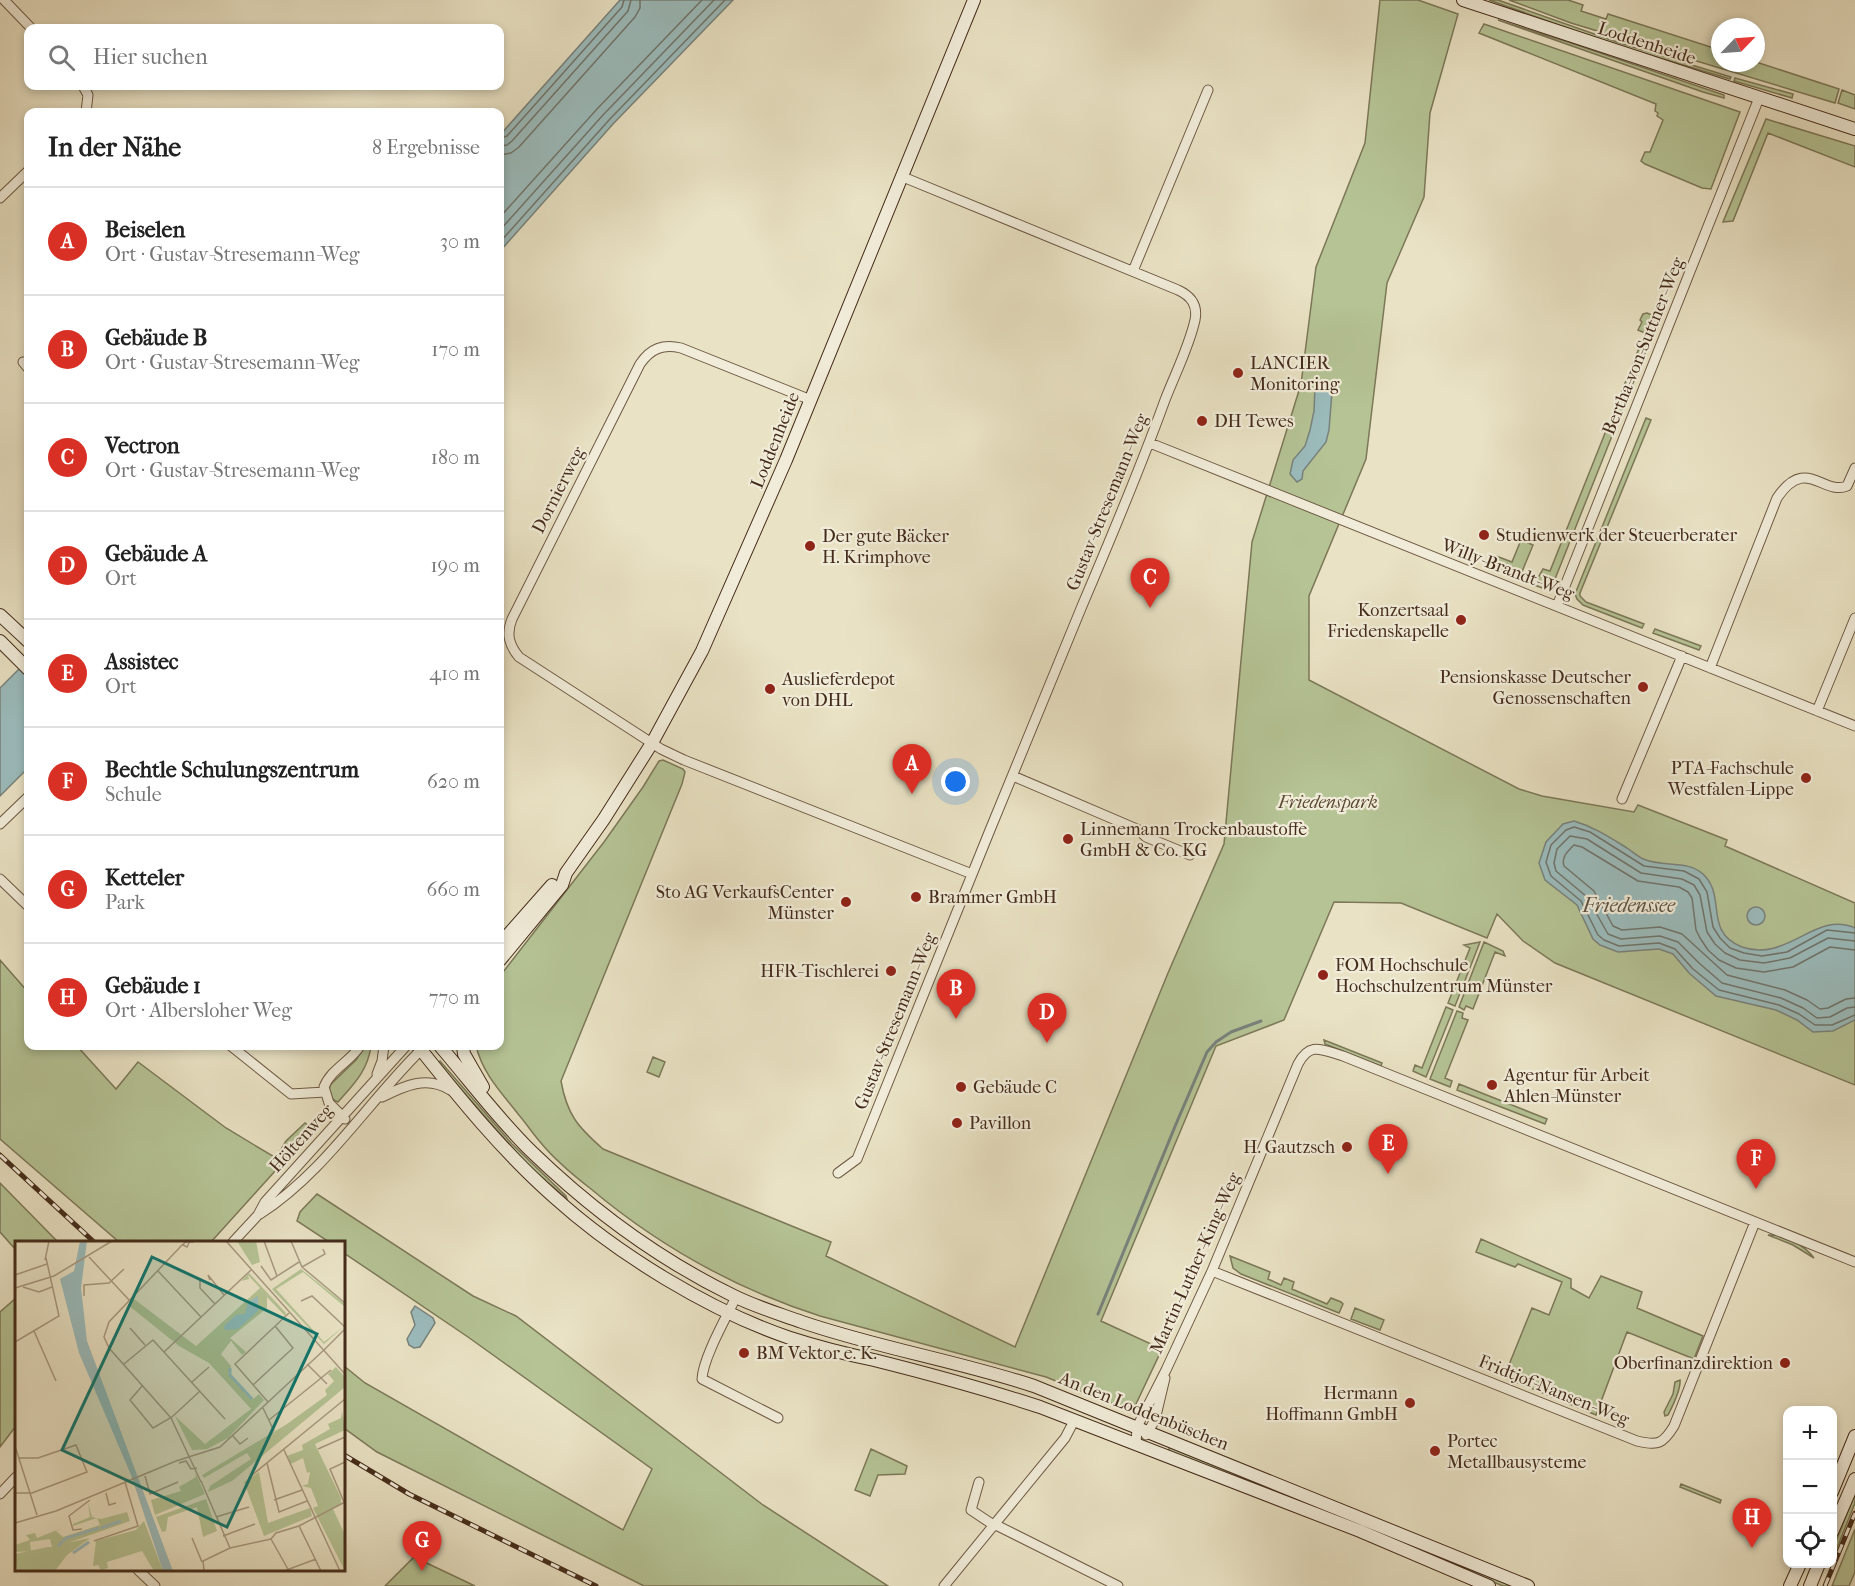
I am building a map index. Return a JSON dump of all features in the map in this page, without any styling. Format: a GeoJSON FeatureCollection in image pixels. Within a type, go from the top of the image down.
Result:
{"type":"FeatureCollection","features":[{"type":"Feature","properties":{"kind":"main road","name":"Loddenheide"},"geometry":{"type":"LineString","coordinates":[[504,955],[562,885],[566,873],[604,819],[652,743],[702,651],[750,546],[974,0]]}},
{"type":"Feature","properties":{"kind":"main road","name":"Loddenheide"},"geometry":{"type":"LineString","coordinates":[[1463,0],[1855,129]]}},
{"type":"Feature","properties":{"kind":"main road"},"geometry":{"type":"LineString","coordinates":[[0,615],[24,637]]}},
{"type":"Feature","properties":{"kind":"main road"},"geometry":{"type":"LineString","coordinates":[[0,641],[24,665]]}},
{"type":"Feature","properties":{"kind":"main road","name":"Loddenheide"},"geometry":{"type":"LineString","coordinates":[[504,939],[556,880],[566,873]]}},
{"type":"Feature","properties":{"kind":"main road","name":"An den Loddenbüschen"},"geometry":{"type":"LineString","coordinates":[[423,1050],[459,1097],[517,1162],[554,1198],[601,1236],[671,1281],[729,1313],[790,1338],[989,1390],[1074,1420],[1360,1531],[1490,1586]]}},
{"type":"Feature","properties":{"kind":"main road","name":"An den Loddenbüschen"},"geometry":{"type":"LineString","coordinates":[[443,1050],[508,1127],[592,1206],[682,1267],[736,1297],[837,1333],[1001,1375],[1052,1393],[1528,1586]]}},
{"type":"Feature","properties":{"kind":"main road"},"geometry":{"type":"LineString","coordinates":[[464,1050],[474,1074],[508,1127]]}},
{"type":"Feature","properties":{"kind":"main road"},"geometry":{"type":"LineString","coordinates":[[1837,1482],[1855,1436]]}},
{"type":"Feature","properties":{"kind":"main road"},"geometry":{"type":"LineString","coordinates":[[1837,1522],[1855,1479]]}},
{"type":"Feature","properties":{"kind":"main road"},"geometry":{"type":"LineString","coordinates":[[1790,1586],[1798,1568]]}},
{"type":"Feature","properties":{"kind":"main road"},"geometry":{"type":"LineString","coordinates":[[1810,1586],[1817,1568]]}},
{"type":"Feature","properties":{"kind":"street"},"geometry":{"type":"LineString","coordinates":[[4,0],[27,24]]}},
{"type":"Feature","properties":{"kind":"street"},"geometry":{"type":"LineString","coordinates":[[85,90],[88,95],[86,108]]}},
{"type":"Feature","properties":{"kind":"street"},"geometry":{"type":"LineString","coordinates":[[1133,271],[1208,90]]}},
{"type":"Feature","properties":{"kind":"street","name":"Bertha-von-Suttner-Weg"},"geometry":{"type":"LineString","coordinates":[[1557,606],[1759,98]]}},
{"type":"Feature","properties":{"kind":"street"},"geometry":{"type":"LineString","coordinates":[[0,198],[24,175]]}},
{"type":"Feature","properties":{"kind":"street","name":"Gustav-Stresemann-Weg"},"geometry":{"type":"LineString","coordinates":[[838,1173],[857,1159],[1150,442],[1195,320],[1194,303],[1188,295],[903,177]]}},
{"type":"Feature","properties":{"kind":"street","name":"Dornierweg"},"geometry":{"type":"LineString","coordinates":[[652,743],[519,657],[509,638],[508,629],[512,619],[646,355],[662,346],[681,348],[811,400]]}},
{"type":"Feature","properties":{"kind":"street","name":"Willy-Brandt-Weg"},"geometry":{"type":"LineString","coordinates":[[1150,442],[1855,726]]}},
{"type":"Feature","properties":{"kind":"street"},"geometry":{"type":"LineString","coordinates":[[1710,668],[1777,498],[1784,488],[1799,479],[1809,478],[1841,489],[1847,486],[1855,468]]}},
{"type":"Feature","properties":{"kind":"street"},"geometry":{"type":"LineString","coordinates":[[1817,711],[1855,618]]}},
{"type":"Feature","properties":{"kind":"street"},"geometry":{"type":"LineString","coordinates":[[1622,799],[1682,656]]}},
{"type":"Feature","properties":{"kind":"street"},"geometry":{"type":"LineString","coordinates":[[652,743],[684,760],[972,873]]}},
{"type":"Feature","properties":{"kind":"street"},"geometry":{"type":"LineString","coordinates":[[1013,776],[1139,830],[1146,837],[1190,855]]}},
{"type":"Feature","properties":{"kind":"street"},"geometry":{"type":"LineString","coordinates":[[0,824],[24,801]]}},
{"type":"Feature","properties":{"kind":"street"},"geometry":{"type":"LineString","coordinates":[[0,879],[24,902]]}},
{"type":"Feature","properties":{"kind":"street","name":"Martin-Luther-King-Weg"},"geometry":{"type":"LineString","coordinates":[[1136,1445],[1137,1427],[1212,1270],[1298,1064],[1307,1052],[1316,1048],[1343,1056],[1855,1262]]}},
{"type":"Feature","properties":{"kind":"street","name":"Höltenweg"},"geometry":{"type":"LineString","coordinates":[[236,1050],[291,1094],[324,1092]]}},
{"type":"Feature","properties":{"kind":"street"},"geometry":{"type":"LineString","coordinates":[[353,1126],[329,1103],[324,1087],[329,1078],[357,1050]]}},
{"type":"Feature","properties":{"kind":"street","name":"Höltenweg"},"geometry":{"type":"LineString","coordinates":[[371,1084],[380,1068],[383,1050]]}},
{"type":"Feature","properties":{"kind":"street","name":"Höltenweg"},"geometry":{"type":"LineString","coordinates":[[234,1241],[258,1215],[265,1202],[401,1050]]}},
{"type":"Feature","properties":{"kind":"street","name":"Höltenweg"},"geometry":{"type":"LineString","coordinates":[[258,1215],[273,1206],[304,1178],[353,1126],[418,1050]]}},
{"type":"Feature","properties":{"kind":"street","name":"Höltenweg"},"geometry":{"type":"LineString","coordinates":[[378,1098],[411,1084],[428,1082],[443,1086],[459,1097]]}},
{"type":"Feature","properties":{"kind":"street","name":"Fridtjof-Nansen-Weg"},"geometry":{"type":"LineString","coordinates":[[1212,1270],[1637,1442],[1654,1444],[1666,1438],[1674,1426],[1755,1222]]}},
{"type":"Feature","properties":{"kind":"street"},"geometry":{"type":"LineString","coordinates":[[736,1297],[706,1363],[702,1379],[778,1418]]}},
{"type":"Feature","properties":{"kind":"street","name":"Martin-Luther-King-Weg"},"geometry":{"type":"LineString","coordinates":[[1136,1445],[1150,1432],[1158,1410],[1166,1370]]}},
{"type":"Feature","properties":{"kind":"street"},"geometry":{"type":"LineString","coordinates":[[944,1586],[1065,1438],[1074,1420]]}},
{"type":"Feature","properties":{"kind":"street"},"geometry":{"type":"LineString","coordinates":[[0,1494],[15,1478]]}},
{"type":"Feature","properties":{"kind":"street"},"geometry":{"type":"LineString","coordinates":[[979,1482],[970,1510],[995,1526],[1118,1586]]}},
{"type":"Feature","properties":{"kind":"street"},"geometry":{"type":"LineString","coordinates":[[140,1571],[155,1586]]}},
{"type":"Feature","properties":{"kind":"green space","name":"Friedenspark"},"geometry":{"type":"Polygon","coordinates":[[[1380,0],[1418,0],[1458,14],[1430,113],[1424,197],[1387,283],[1366,459],[1309,596],[1309,680],[1519,789],[1542,796],[1634,812],[1638,805],[1727,840],[1725,846],[1855,903],[1855,1085],[1555,963],[1523,941],[1497,914],[1487,938],[1401,903],[1334,902],[1284,1020],[1216,1046],[1101,1321],[1162,1349],[1135,1406],[1123,1408],[1046,1377],[820,1316],[758,1293],[671,1247],[617,1210],[546,1149],[499,1090],[483,1065],[477,1050],[504,1050],[504,971],[604,842],[659,761],[663,760],[683,769],[685,772],[682,784],[561,1081],[570,1112],[580,1127],[603,1149],[831,1242],[826,1256],[1015,1347],[1168,973],[1224,844],[1252,542],[1301,384],[1316,267],[1365,143],[1380,0]]]}},
{"type":"Feature","properties":{"kind":"green space"},"geometry":{"type":"Polygon","coordinates":[[[1489,0],[1498,0],[1617,42],[1731,77],[1730,79],[1610,43],[1489,0]]]}},
{"type":"Feature","properties":{"kind":"green space"},"geometry":{"type":"Polygon","coordinates":[[[1509,0],[1568,0],[1583,5],[1581,11],[1606,19],[1608,14],[1711,47],[1711,65],[1571,23],[1509,0]]]}},
{"type":"Feature","properties":{"kind":"green space"},"geometry":{"type":"Polygon","coordinates":[[[1498,20],[1724,95],[1724,98],[1703,92],[1498,20]]]}},
{"type":"Feature","properties":{"kind":"green space"},"geometry":{"type":"Polygon","coordinates":[[[1484,24],[1740,112],[1711,189],[1702,188],[1641,161],[1645,152],[1650,152],[1663,120],[1657,116],[1656,104],[1479,33],[1484,24]]]}},
{"type":"Feature","properties":{"kind":"green space"},"geometry":{"type":"Polygon","coordinates":[[[1765,65],[1839,89],[1835,103],[1733,72],[1765,72],[1765,65]]]}},
{"type":"Feature","properties":{"kind":"green space"},"geometry":{"type":"Polygon","coordinates":[[[1735,78],[1793,94],[1792,98],[1734,81],[1735,78]]]}},
{"type":"Feature","properties":{"kind":"green space"},"geometry":{"type":"Polygon","coordinates":[[[1842,90],[1855,95],[1855,109],[1838,103],[1842,90]]]}},
{"type":"Feature","properties":{"kind":"green space"},"geometry":{"type":"Polygon","coordinates":[[[1766,119],[1855,146],[1855,167],[1768,133],[1733,221],[1723,222],[1766,119]]]}},
{"type":"Feature","properties":{"kind":"green space"},"geometry":{"type":"Polygon","coordinates":[[[1647,313],[1659,318],[1553,584],[1545,589],[1534,585],[1543,569],[1550,571],[1645,333],[1638,330],[1643,314],[1647,313]]]}},
{"type":"Feature","properties":{"kind":"green space"},"geometry":{"type":"Polygon","coordinates":[[[1646,418],[1651,420],[1580,593],[1586,602],[1644,624],[1642,628],[1583,605],[1575,594],[1646,418]]]}},
{"type":"Feature","properties":{"kind":"green space"},"geometry":{"type":"Polygon","coordinates":[[[1521,540],[1533,545],[1519,579],[1489,567],[1496,556],[1512,562],[1521,540]]]}},
{"type":"Feature","properties":{"kind":"green space"},"geometry":{"type":"Polygon","coordinates":[[[1655,629],[1701,646],[1699,650],[1653,633],[1655,629]]]}},
{"type":"Feature","properties":{"kind":"green space"},"geometry":{"type":"Polygon","coordinates":[[[1480,942],[1455,1006],[1448,1003],[1470,948],[1464,945],[1480,942]]]}},
{"type":"Feature","properties":{"kind":"green space"},"geometry":{"type":"Polygon","coordinates":[[[1484,942],[1503,951],[1505,956],[1495,952],[1473,1009],[1466,1006],[1464,1010],[1459,1007],[1484,942]]]}},
{"type":"Feature","properties":{"kind":"green space"},"geometry":{"type":"Polygon","coordinates":[[[0,960],[24,987],[24,1050],[81,1050],[116,1089],[138,1062],[226,1128],[276,1158],[286,1141],[305,1123],[313,1129],[212,1241],[118,1241],[0,1139],[0,960]]]}},
{"type":"Feature","properties":{"kind":"green space"},"geometry":{"type":"Polygon","coordinates":[[[1446,1007],[1453,1010],[1426,1077],[1413,1071],[1415,1065],[1422,1068],[1446,1007]]]}},
{"type":"Feature","properties":{"kind":"green space"},"geometry":{"type":"Polygon","coordinates":[[[1457,1011],[1463,1013],[1462,1018],[1468,1020],[1445,1078],[1452,1081],[1450,1087],[1430,1079],[1457,1011]]]}},
{"type":"Feature","properties":{"kind":"green space"},"geometry":{"type":"Polygon","coordinates":[[[1324,1040],[1382,1063],[1381,1066],[1325,1044],[1324,1040]]]}},
{"type":"Feature","properties":{"kind":"green space"},"geometry":{"type":"Polygon","coordinates":[[[362,1050],[370,1050],[367,1062],[355,1083],[338,1102],[335,1101],[329,1092],[331,1084],[356,1060],[362,1050]]]}},
{"type":"Feature","properties":{"kind":"green space"},"geometry":{"type":"Polygon","coordinates":[[[653,1057],[665,1062],[659,1077],[647,1072],[653,1057]]]}},
{"type":"Feature","properties":{"kind":"green space"},"geometry":{"type":"Polygon","coordinates":[[[440,1061],[512,1144],[567,1199],[526,1163],[438,1063],[440,1061]]]}},
{"type":"Feature","properties":{"kind":"green space"},"geometry":{"type":"Polygon","coordinates":[[[1459,1084],[1547,1119],[1545,1124],[1457,1090],[1459,1084]]]}},
{"type":"Feature","properties":{"kind":"green space"},"geometry":{"type":"Polygon","coordinates":[[[0,1183],[57,1241],[15,1241],[15,1249],[0,1232],[0,1183]]]}},
{"type":"Feature","properties":{"kind":"green space"},"geometry":{"type":"Polygon","coordinates":[[[317,1194],[473,1296],[516,1316],[763,1505],[888,1586],[644,1586],[377,1452],[345,1429],[345,1367],[365,1383],[623,1530],[652,1469],[468,1337],[345,1254],[345,1241],[327,1241],[297,1221],[300,1212],[317,1194]]]}},
{"type":"Feature","properties":{"kind":"green space"},"geometry":{"type":"Polygon","coordinates":[[[1768,1235],[1781,1236],[1794,1241],[1814,1258],[1793,1245],[1768,1235]]]}},
{"type":"Feature","properties":{"kind":"green space"},"geometry":{"type":"Polygon","coordinates":[[[1481,1239],[1571,1279],[1571,1288],[1589,1298],[1601,1276],[1642,1292],[1637,1308],[1703,1336],[1694,1359],[1627,1332],[1596,1415],[1504,1377],[1532,1308],[1549,1315],[1562,1282],[1518,1264],[1515,1267],[1476,1252],[1481,1239]]]}},
{"type":"Feature","properties":{"kind":"green space"},"geometry":{"type":"Polygon","coordinates":[[[1230,1256],[1270,1272],[1268,1279],[1281,1285],[1284,1278],[1294,1282],[1292,1289],[1327,1304],[1331,1298],[1341,1302],[1343,1304],[1339,1313],[1241,1274],[1233,1268],[1230,1256]]]}},
{"type":"Feature","properties":{"kind":"green space"},"geometry":{"type":"Polygon","coordinates":[[[15,1299],[15,1427],[0,1447],[0,1312],[15,1299]]]}},
{"type":"Feature","properties":{"kind":"green space"},"geometry":{"type":"Polygon","coordinates":[[[1355,1308],[1384,1320],[1380,1330],[1351,1319],[1355,1308]]]}},
{"type":"Feature","properties":{"kind":"green space"},"geometry":{"type":"Polygon","coordinates":[[[1680,1380],[1676,1398],[1668,1415],[1665,1416],[1664,1412],[1673,1394],[1675,1382],[1680,1380]]]}},
{"type":"Feature","properties":{"kind":"green space"},"geometry":{"type":"Polygon","coordinates":[[[1170,1446],[1278,1489],[1276,1494],[1168,1452],[1170,1446]]]}},
{"type":"Feature","properties":{"kind":"green space"},"geometry":{"type":"Polygon","coordinates":[[[871,1449],[907,1466],[905,1474],[878,1475],[870,1496],[855,1490],[871,1449]]]}},
{"type":"Feature","properties":{"kind":"green space"},"geometry":{"type":"Polygon","coordinates":[[[1681,1484],[1721,1500],[1720,1503],[1680,1487],[1681,1484]]]}},
{"type":"Feature","properties":{"kind":"green space"},"geometry":{"type":"Polygon","coordinates":[[[1855,1494],[1855,1503],[1837,1548],[1837,1539],[1855,1494]]]}},
{"type":"Feature","properties":{"kind":"green space"},"geometry":{"type":"Polygon","coordinates":[[[1298,1499],[1512,1586],[1503,1586],[1299,1502],[1298,1499]]]}},
{"type":"Feature","properties":{"kind":"green space"},"geometry":{"type":"Polygon","coordinates":[[[1855,1529],[1855,1572],[1849,1586],[1832,1586],[1855,1529]]]}},
{"type":"Feature","properties":{"kind":"green space"},"geometry":{"type":"Polygon","coordinates":[[[414,1557],[475,1586],[385,1586],[414,1557]]]}},
{"type":"Feature","properties":{"kind":"water"},"geometry":{"type":"Polygon","coordinates":[[[620,0],[733,0],[613,124],[504,247],[504,130],[620,0]]]}},
{"type":"Feature","properties":{"kind":"water"},"geometry":{"type":"Polygon","coordinates":[[[1321,384],[1326,385],[1332,391],[1329,430],[1326,442],[1303,471],[1302,479],[1297,482],[1290,474],[1293,460],[1305,446],[1314,411],[1315,387],[1321,384]]]}},
{"type":"Feature","properties":{"kind":"water"},"geometry":{"type":"Polygon","coordinates":[[[24,664],[24,772],[0,796],[0,688],[24,664]]]}},
{"type":"Feature","properties":{"kind":"water","name":"Friedenssee"},"geometry":{"type":"Polygon","coordinates":[[[1574,821],[1601,833],[1643,859],[1683,865],[1703,874],[1714,893],[1719,923],[1723,932],[1730,940],[1742,947],[1758,950],[1773,948],[1827,926],[1841,924],[1855,928],[1855,1020],[1833,1031],[1813,1032],[1797,1020],[1776,1010],[1716,996],[1689,973],[1673,954],[1659,949],[1618,952],[1600,945],[1593,939],[1577,905],[1545,880],[1539,863],[1546,842],[1563,824],[1574,821]]]}},
{"type":"Feature","properties":{"kind":"water"},"geometry":{"type":"Polygon","coordinates":[[[1752,907],[1760,907],[1765,912],[1763,923],[1752,925],[1747,920],[1747,912],[1752,907]]]}},
{"type":"Feature","properties":{"kind":"water"},"geometry":{"type":"Polygon","coordinates":[[[415,1306],[433,1318],[435,1323],[420,1347],[414,1348],[409,1345],[407,1339],[415,1325],[411,1312],[415,1306]]]}},
{"type":"Feature","properties":{"kind":"waterway"},"geometry":{"type":"LineString","coordinates":[[1098,1314],[1207,1052],[1216,1042],[1231,1032],[1261,1021]]}},
{"type":"Feature","properties":{"kind":"railway"},"geometry":{"type":"LineString","coordinates":[[0,1155],[93,1241]]}},
{"type":"Feature","properties":{"kind":"railway"},"geometry":{"type":"LineString","coordinates":[[345,1456],[409,1494],[596,1586]]}},
{"type":"Feature","properties":{"kind":"railway"},"geometry":{"type":"LineString","coordinates":[[1825,1586],[1855,1513]]}},
{"type":"Feature","properties":{"kind":"place","name":"LANCIER Monitoring"},"geometry":{"type":"Point","coordinates":[1238,373]}},
{"type":"Feature","properties":{"kind":"place","name":"DH Tewes"},"geometry":{"type":"Point","coordinates":[1202,421]}},
{"type":"Feature","properties":{"kind":"place","name":"Studienwerk der Steuerberater"},"geometry":{"type":"Point","coordinates":[1484,535]}},
{"type":"Feature","properties":{"kind":"place","name":"Der gute Bäcker H. Krimphove"},"geometry":{"type":"Point","coordinates":[810,546]}},
{"type":"Feature","properties":{"kind":"place","name":"Vectron"},"geometry":{"type":"Point","coordinates":[1150,608]}},
{"type":"Feature","properties":{"kind":"place","name":"Konzertsaal Friedenskapelle"},"geometry":{"type":"Point","coordinates":[1461,620]}},
{"type":"Feature","properties":{"kind":"place","name":"Pensionskasse Deutscher Genossenschaften"},"geometry":{"type":"Point","coordinates":[1643,687]}},
{"type":"Feature","properties":{"kind":"place","name":"Auslieferdepot von DHL"},"geometry":{"type":"Point","coordinates":[770,689]}},
{"type":"Feature","properties":{"kind":"place","name":"PTA-Fachschule Westfalen-Lippe"},"geometry":{"type":"Point","coordinates":[1806,778]}},
{"type":"Feature","properties":{"kind":"place","name":"Beiselen"},"geometry":{"type":"Point","coordinates":[912,794]}},
{"type":"Feature","properties":{"kind":"place","name":"Linnemann Trockenbaustoffe GmbH & Co. KG"},"geometry":{"type":"Point","coordinates":[1068,839]}},
{"type":"Feature","properties":{"kind":"place","name":"Brammer GmbH"},"geometry":{"type":"Point","coordinates":[916,897]}},
{"type":"Feature","properties":{"kind":"place","name":"Sto AG VerkaufsCenter Münster"},"geometry":{"type":"Point","coordinates":[846,902]}},
{"type":"Feature","properties":{"kind":"place","name":"HFR-Tischlerei"},"geometry":{"type":"Point","coordinates":[891,971]}},
{"type":"Feature","properties":{"kind":"place","name":"FOM Hochschule Hochschulzentrum Münster"},"geometry":{"type":"Point","coordinates":[1323,975]}},
{"type":"Feature","properties":{"kind":"place","name":"Gebäude B"},"geometry":{"type":"Point","coordinates":[956,1019]}},
{"type":"Feature","properties":{"kind":"place","name":"Gebäude A"},"geometry":{"type":"Point","coordinates":[1047,1043]}},
{"type":"Feature","properties":{"kind":"place","name":"Agentur für Arbeit Ahlen-Münster"},"geometry":{"type":"Point","coordinates":[1492,1085]}},
{"type":"Feature","properties":{"kind":"place","name":"Gebäude C"},"geometry":{"type":"Point","coordinates":[961,1087]}},
{"type":"Feature","properties":{"kind":"place","name":"Pavillon"},"geometry":{"type":"Point","coordinates":[957,1123]}},
{"type":"Feature","properties":{"kind":"place","name":"H. Gautzsch"},"geometry":{"type":"Point","coordinates":[1347,1147]}},
{"type":"Feature","properties":{"kind":"place","name":"Assistec"},"geometry":{"type":"Point","coordinates":[1388,1174]}},
{"type":"Feature","properties":{"kind":"place","name":"Bechtle Schulungszentrum"},"geometry":{"type":"Point","coordinates":[1756,1189]}},
{"type":"Feature","properties":{"kind":"place","name":"BM Vektor e. K."},"geometry":{"type":"Point","coordinates":[744,1353]}},
{"type":"Feature","properties":{"kind":"place","name":"Oberfinanzdirektion"},"geometry":{"type":"Point","coordinates":[1785,1363]}},
{"type":"Feature","properties":{"kind":"place","name":"Hermann Hoffmann GmbH"},"geometry":{"type":"Point","coordinates":[1410,1403]}},
{"type":"Feature","properties":{"kind":"place","name":"Portec Metallbausysteme"},"geometry":{"type":"Point","coordinates":[1435,1451]}},
{"type":"Feature","properties":{"kind":"place","name":"Gebäude 1"},"geometry":{"type":"Point","coordinates":[1752,1548]}},
{"type":"Feature","properties":{"kind":"place","name":"Ketteler"},"geometry":{"type":"Point","coordinates":[422,1571]}}]}
